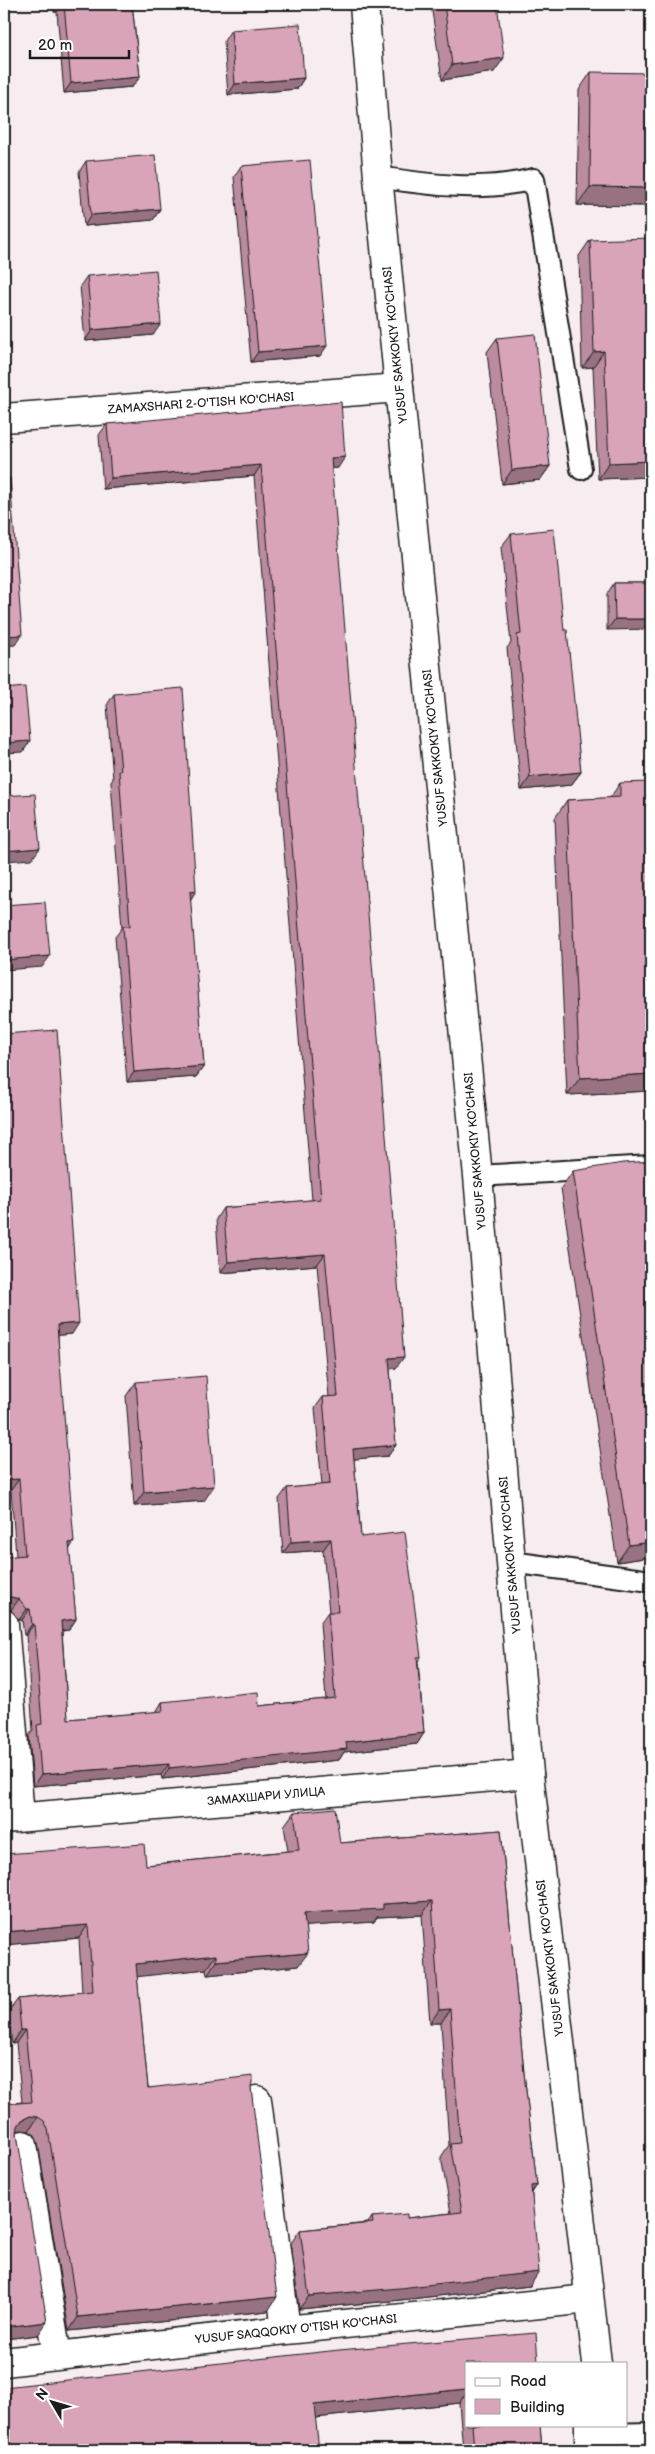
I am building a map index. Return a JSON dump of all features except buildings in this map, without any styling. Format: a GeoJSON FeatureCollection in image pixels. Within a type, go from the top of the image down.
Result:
{"type":"FeatureCollection","features":[{"type":"Feature","properties":{"kind":"main road","name":"YUSUF SAKKOKIY KO'CHASI"},"geometry":{"type":"LineString","coordinates":[[364,4],[378,178],[478,1176],[529,1774],[597,2362]]}},
{"type":"Feature","properties":{"kind":"main road","name":"ZAMAXSHARI 2-O'TISH KO'CHASI"},"geometry":{"type":"LineString","coordinates":[[4,418],[399,388]]}},
{"type":"Feature","properties":{"kind":"main road"},"geometry":{"type":"LineString","coordinates":[[4,1624],[12,1818]]}},
{"type":"Feature","properties":{"kind":"main road","name":"ЗАМАХШАРИ УЛИЦА"},"geometry":{"type":"LineString","coordinates":[[12,1818],[529,1774]]}},
{"type":"Feature","properties":{"kind":"main road"},"geometry":{"type":"LineString","coordinates":[[257,2100],[286,2330]]}},
{"type":"Feature","properties":{"kind":"main road"},"geometry":{"type":"LineString","coordinates":[[23,2145],[57,2356]]}},
{"type":"Feature","properties":{"kind":"main road","name":"YUSUF SAKKOKIY KO'CHASI"},"geometry":{"type":"LineString","coordinates":[[589,2299],[589,2362]]}},
{"type":"Feature","properties":{"kind":"main road","name":"YUSUF SAQQOKIY O'TISH KO'CHASI"},"geometry":{"type":"LineString","coordinates":[[4,2362],[286,2330],[589,2299]]}},
{"type":"Feature","properties":{"kind":"lane"},"geometry":{"type":"LineString","coordinates":[[378,178],[433,186],[512,185],[534,179],[581,469]]}},
{"type":"Feature","properties":{"kind":"lane"},"geometry":{"type":"LineString","coordinates":[[478,1176],[651,1166]]}},
{"type":"Feature","properties":{"kind":"lane"},"geometry":{"type":"LineString","coordinates":[[511,1562],[651,1581]]}},
{"type":"Feature","properties":{"kind":"lane"},"geometry":{"type":"LineString","coordinates":[[600,2437],[651,2433]]}}]}
